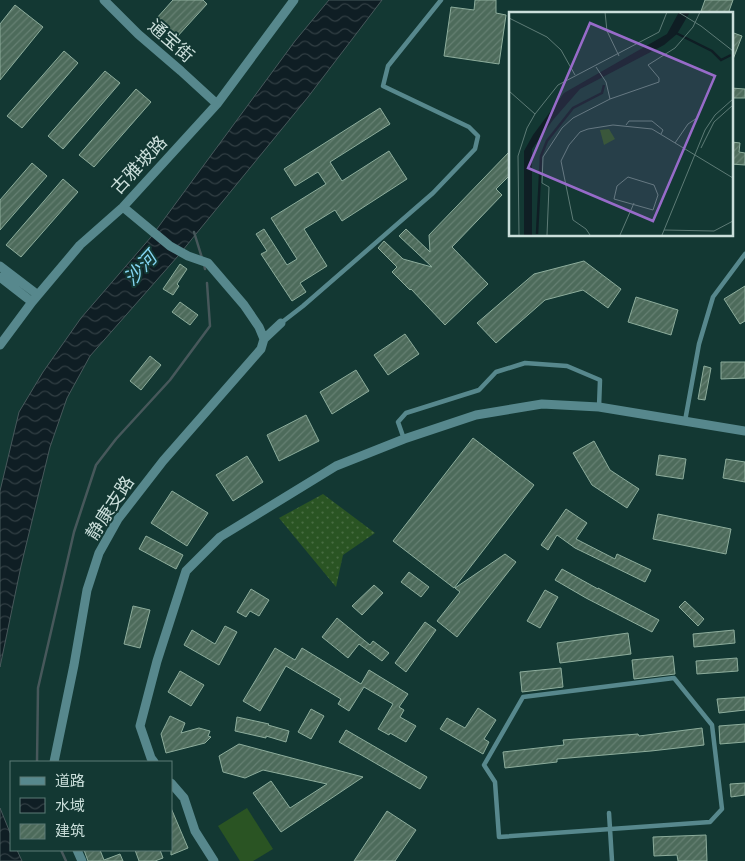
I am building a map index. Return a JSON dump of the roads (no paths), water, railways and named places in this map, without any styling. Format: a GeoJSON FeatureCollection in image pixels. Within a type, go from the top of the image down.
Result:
{"type":"FeatureCollection","features":[{"type":"Feature","properties":{"kind":"street","name":"通宝街"},"geometry":{"type":"LineString","coordinates":[[104,0],[138,34],[217,104]]}},
{"type":"Feature","properties":{"kind":"street","name":"古雅坡路"},"geometry":{"type":"LineString","coordinates":[[0,345],[80,245],[123,208],[217,104],[294,0]]}},
{"type":"Feature","properties":{"kind":"street"},"geometry":{"type":"LineString","coordinates":[[123,208],[170,246],[188,256],[203,261],[244,305],[259,327],[264,339]]}},
{"type":"Feature","properties":{"kind":"street"},"geometry":{"type":"LineString","coordinates":[[0,266],[35,299]]}},
{"type":"Feature","properties":{"kind":"street"},"geometry":{"type":"LineString","coordinates":[[0,277],[35,299]]}},
{"type":"Feature","properties":{"kind":"street","name":"静康支路"},"geometry":{"type":"LineString","coordinates":[[54,761],[87,590],[100,553],[118,518],[163,461],[261,349],[264,339],[282,323]]}},
{"type":"Feature","properties":{"kind":"street"},"geometry":{"type":"LineString","coordinates":[[153,761],[140,726],[157,661],[186,572],[220,537],[336,466],[404,439],[476,416],[542,404],[599,408],[745,431]]}},
{"type":"Feature","properties":{"kind":"street"},"geometry":{"type":"LineString","coordinates":[[172,784],[184,798],[195,831],[214,861]]}},
{"type":"Feature","properties":{"kind":"lane"},"geometry":{"type":"LineString","coordinates":[[282,323],[433,193],[475,149],[478,136],[469,127],[383,86],[388,66],[441,0]]}},
{"type":"Feature","properties":{"kind":"lane"},"geometry":{"type":"LineString","coordinates":[[684,422],[699,344],[713,297],[745,254]]}},
{"type":"Feature","properties":{"kind":"lane"},"geometry":{"type":"LineString","coordinates":[[404,439],[398,422],[406,413],[479,390],[496,372],[526,363],[567,366],[600,380],[599,408]]}},
{"type":"Feature","properties":{"kind":"lane"},"geometry":{"type":"LineString","coordinates":[[674,678],[712,725],[722,810],[710,822],[610,829],[498,837],[495,782],[484,765],[523,697],[674,678]]}},
{"type":"Feature","properties":{"kind":"lane"},"geometry":{"type":"LineString","coordinates":[[609,813],[612,861]]}},
{"type":"Feature","properties":{"kind":"water","name":"沙河"},"geometry":{"type":"Polygon","coordinates":[[[329,0],[382,0],[308,97],[178,256],[90,356],[67,398],[50,447],[21,566],[0,667],[0,491],[19,412],[43,372],[81,318],[151,237],[295,41],[329,0]]]}},
{"type":"Feature","properties":{"kind":"water"},"geometry":{"type":"Polygon","coordinates":[[[0,808],[10,833],[10,851],[17,851],[22,861],[0,861],[0,808]]]}},
{"type":"Feature","properties":{"kind":"waterway"},"geometry":{"type":"LineString","coordinates":[[194,232],[202,258]]}},
{"type":"Feature","properties":{"kind":"waterway"},"geometry":{"type":"LineString","coordinates":[[204,263],[205,269]]}},
{"type":"Feature","properties":{"kind":"waterway"},"geometry":{"type":"LineString","coordinates":[[37,761],[38,688],[74,532],[96,465],[116,439],[170,380],[210,326],[207,283]]}},
{"type":"Feature","properties":{"kind":"waterway"},"geometry":{"type":"LineString","coordinates":[[61,851],[66,861]]}}]}
